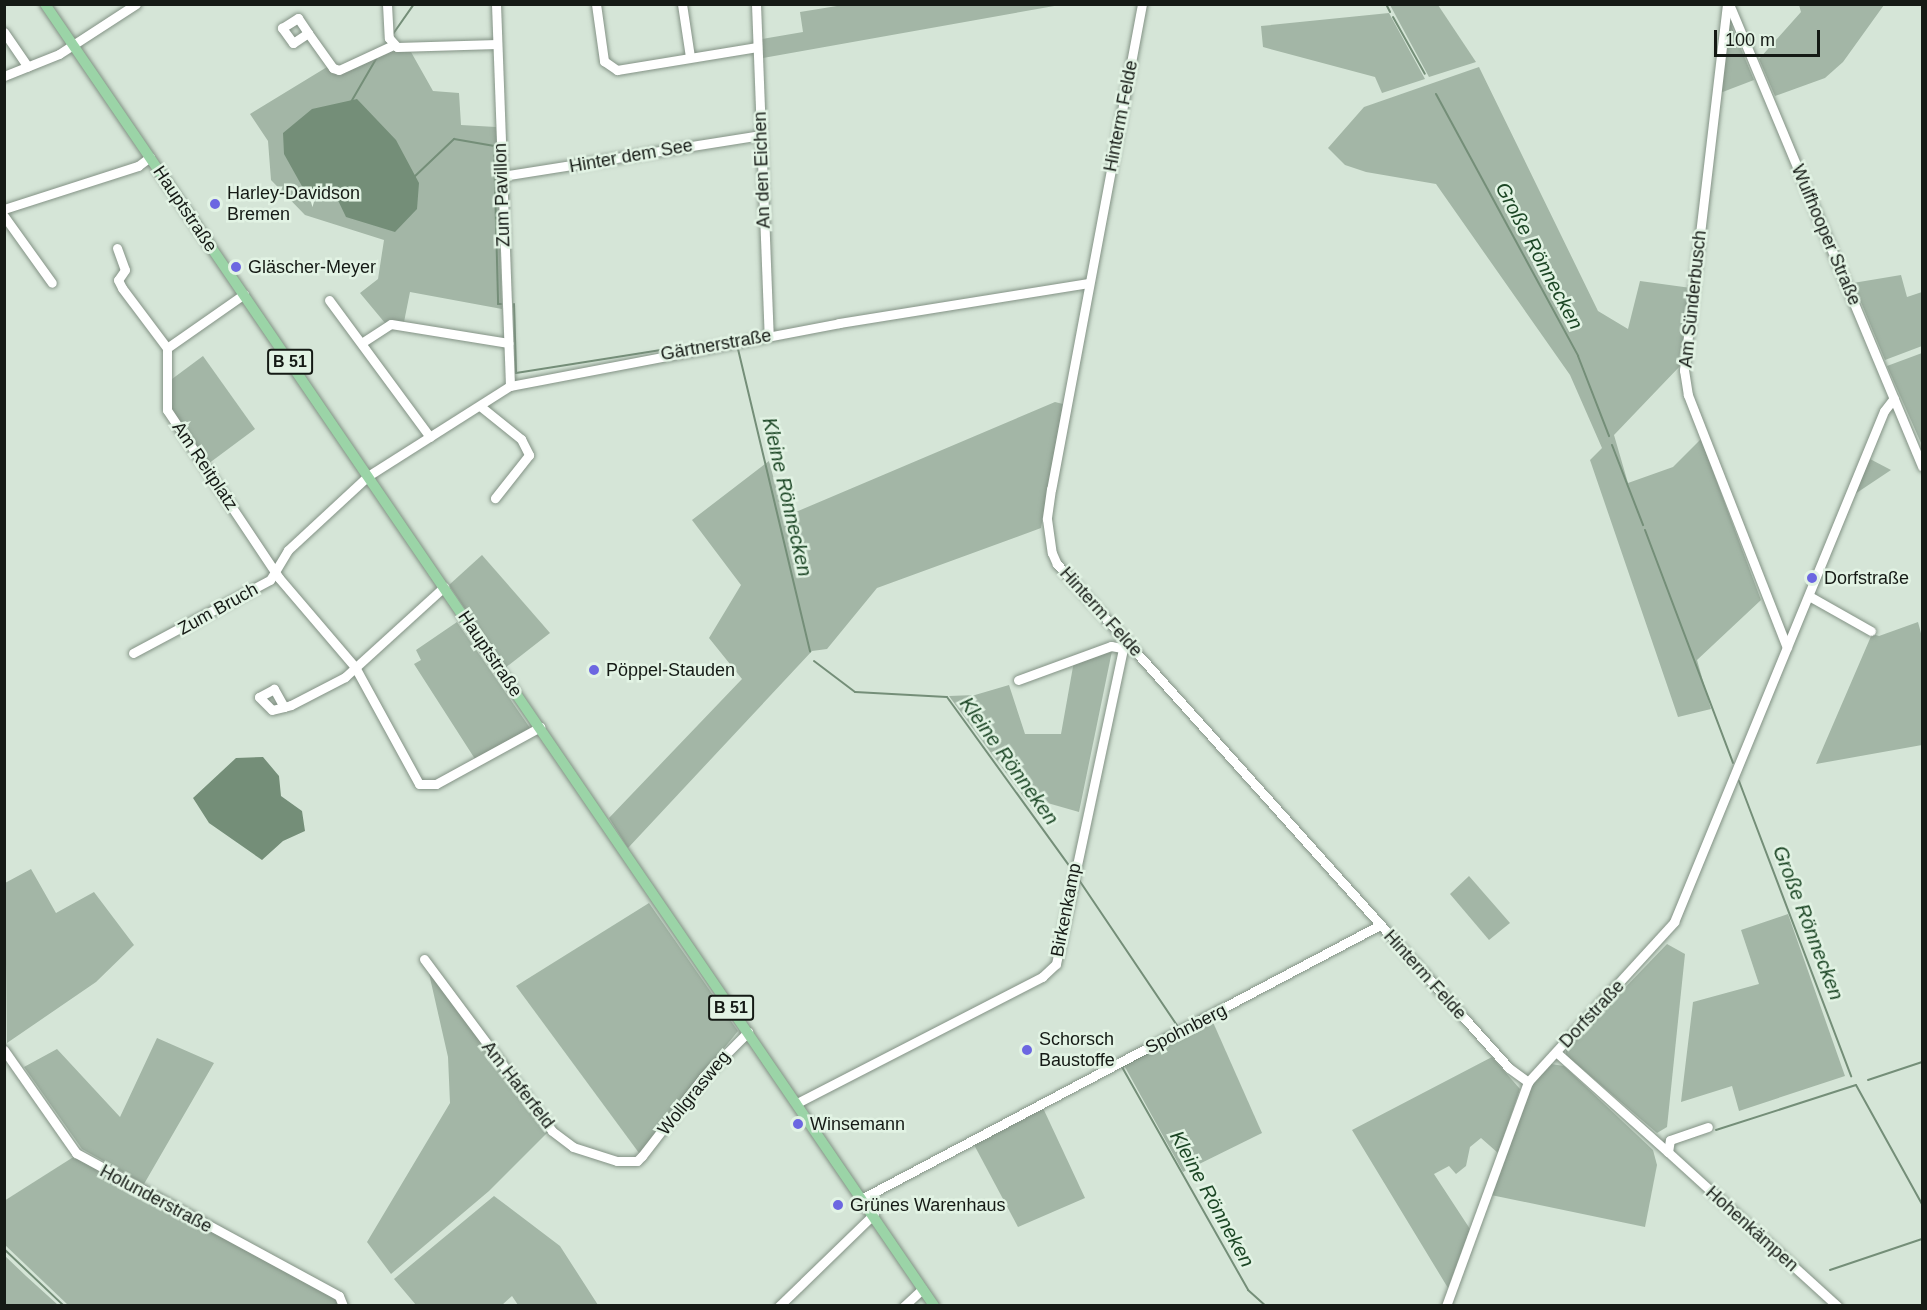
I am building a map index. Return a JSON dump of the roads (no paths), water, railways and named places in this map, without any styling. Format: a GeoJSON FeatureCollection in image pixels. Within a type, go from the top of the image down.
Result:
{"type":"FeatureCollection","features":[{"type":"Feature","properties":{"kind":"main road","name":"Hauptstraße"},"geometry":{"type":"LineString","coordinates":[[45,4],[874,1214],[934,1305]]}},
{"type":"Feature","properties":{"kind":"street"},"geometry":{"type":"LineString","coordinates":[[4,76],[74,46],[136,4]]}},
{"type":"Feature","properties":{"kind":"street"},"geometry":{"type":"LineString","coordinates":[[387,4],[393,45]]}},
{"type":"Feature","properties":{"kind":"street","name":"Zum Pavillon"},"geometry":{"type":"LineString","coordinates":[[496,4],[510,386]]}},
{"type":"Feature","properties":{"kind":"street"},"geometry":{"type":"LineString","coordinates":[[596,4],[604,61],[610,68],[757,47]]}},
{"type":"Feature","properties":{"kind":"street"},"geometry":{"type":"LineString","coordinates":[[682,4],[690,57]]}},
{"type":"Feature","properties":{"kind":"street","name":"An den Eichen"},"geometry":{"type":"LineString","coordinates":[[756,4],[770,336]]}},
{"type":"Feature","properties":{"kind":"street","name":"Hinterm Felde"},"geometry":{"type":"LineString","coordinates":[[1142,4],[1051,489],[1048,542],[1057,564],[1123,644],[1509,1068],[1528,1082]]}},
{"type":"Feature","properties":{"kind":"street","name":"Wulfhooper Straße"},"geometry":{"type":"LineString","coordinates":[[1728,4],[1923,466]]}},
{"type":"Feature","properties":{"kind":"street","name":"Am Sünderbusch"},"geometry":{"type":"LineString","coordinates":[[1728,4],[1684,370],[1688,395],[1787,647]]}},
{"type":"Feature","properties":{"kind":"street"},"geometry":{"type":"LineString","coordinates":[[4,32],[28,67]]}},
{"type":"Feature","properties":{"kind":"street"},"geometry":{"type":"LineString","coordinates":[[308,33],[333,68],[339,70],[393,45],[497,44]]}},
{"type":"Feature","properties":{"kind":"street","name":"Hinter dem See"},"geometry":{"type":"LineString","coordinates":[[502,176],[760,135]]}},
{"type":"Feature","properties":{"kind":"street"},"geometry":{"type":"LineString","coordinates":[[4,209],[138,166],[150,157]]}},
{"type":"Feature","properties":{"kind":"street"},"geometry":{"type":"LineString","coordinates":[[4,216],[52,284]]}},
{"type":"Feature","properties":{"kind":"street"},"geometry":{"type":"LineString","coordinates":[[117,248],[125,270],[118,280],[122,288],[167,348],[244,294]]}},
{"type":"Feature","properties":{"kind":"street","name":"Gärtnerstraße"},"geometry":{"type":"LineString","coordinates":[[368,476],[510,386],[770,336],[1089,283]]}},
{"type":"Feature","properties":{"kind":"street"},"geometry":{"type":"LineString","coordinates":[[329,300],[363,342],[430,436]]}},
{"type":"Feature","properties":{"kind":"street"},"geometry":{"type":"LineString","coordinates":[[363,342],[391,324],[508,344]]}},
{"type":"Feature","properties":{"kind":"street","name":"Am Reitplatz"},"geometry":{"type":"LineString","coordinates":[[167,348],[167,410],[276,574],[355,667],[419,784],[436,784],[540,727]]}},
{"type":"Feature","properties":{"kind":"street","name":"Dorfstraße"},"geometry":{"type":"LineString","coordinates":[[1446,1305],[1528,1082],[1674,922],[1884,411],[1894,398]]}},
{"type":"Feature","properties":{"kind":"street"},"geometry":{"type":"LineString","coordinates":[[480,406],[521,439],[529,455],[495,498]]}},
{"type":"Feature","properties":{"kind":"street","name":"Zum Bruch"},"geometry":{"type":"LineString","coordinates":[[133,653],[174,635],[276,574],[288,550],[368,476]]}},
{"type":"Feature","properties":{"kind":"street"},"geometry":{"type":"LineString","coordinates":[[284,707],[345,677],[444,587]]}},
{"type":"Feature","properties":{"kind":"street"},"geometry":{"type":"LineString","coordinates":[[1809,596],[1871,631]]}},
{"type":"Feature","properties":{"kind":"street"},"geometry":{"type":"LineString","coordinates":[[1017,680],[1111,646],[1123,644]]}},
{"type":"Feature","properties":{"kind":"street","name":"Birkenkamp"},"geometry":{"type":"LineString","coordinates":[[797,1102],[1042,976],[1056,964],[1123,644]]}},
{"type":"Feature","properties":{"kind":"street","name":"Spohnberg"},"geometry":{"type":"LineString","coordinates":[[863,1198],[1380,925]]}},
{"type":"Feature","properties":{"kind":"street","name":"Am Haferfeld"},"geometry":{"type":"LineString","coordinates":[[424,959],[552,1131],[573,1147],[617,1161],[627,1163],[642,1156]]}},
{"type":"Feature","properties":{"kind":"street","name":"Wollgrasweg"},"geometry":{"type":"LineString","coordinates":[[642,1156],[703,1077],[748,1032]]}},
{"type":"Feature","properties":{"kind":"street","name":"Holunderstraße"},"geometry":{"type":"LineString","coordinates":[[4,1050],[76,1153],[339,1296],[343,1305]]}},
{"type":"Feature","properties":{"kind":"street","name":"Hohenkämpen"},"geometry":{"type":"LineString","coordinates":[[1556,1052],[1837,1305]]}},
{"type":"Feature","properties":{"kind":"street"},"geometry":{"type":"LineString","coordinates":[[1668,1152],[1670,1140],[1708,1127]]}},
{"type":"Feature","properties":{"kind":"street"},"geometry":{"type":"LineString","coordinates":[[779,1305],[874,1214]]}},
{"type":"Feature","properties":{"kind":"street"},"geometry":{"type":"LineString","coordinates":[[904,1305],[922,1289]]}},
{"type":"Feature","properties":{"kind":"waterway","name":"Kleine Rönnecken"},"geometry":{"type":"LineString","coordinates":[[393,34],[414,4]]}},
{"type":"Feature","properties":{"kind":"waterway","name":"Große Rönnecken"},"geometry":{"type":"LineString","coordinates":[[1386,4],[1390,12]]}},
{"type":"Feature","properties":{"kind":"waterway","name":"Große Rönnecken"},"geometry":{"type":"LineString","coordinates":[[1393,17],[1425,74]]}},
{"type":"Feature","properties":{"kind":"waterway","name":"Kleine Rönnecken"},"geometry":{"type":"LineString","coordinates":[[351,102],[376,59]]}},
{"type":"Feature","properties":{"kind":"waterway","name":"Große Rönnecken"},"geometry":{"type":"LineString","coordinates":[[1436,94],[1578,356],[1609,436]]}},
{"type":"Feature","properties":{"kind":"waterway","name":"Kleine Rönnecken"},"geometry":{"type":"LineString","coordinates":[[413,178],[454,139],[494,146],[498,304],[501,304]]}},
{"type":"Feature","properties":{"kind":"waterway","name":"Kleine Rönnecken"},"geometry":{"type":"LineString","coordinates":[[514,304],[516,373],[730,339]]}},
{"type":"Feature","properties":{"kind":"waterway","name":"Kleine Rönnecken"},"geometry":{"type":"LineString","coordinates":[[738,349],[810,652]]}},
{"type":"Feature","properties":{"kind":"waterway","name":"Große Rönnecken"},"geometry":{"type":"LineString","coordinates":[[1612,445],[1643,525]]}},
{"type":"Feature","properties":{"kind":"waterway","name":"Große Rönnecken"},"geometry":{"type":"LineString","coordinates":[[1645,530],[1733,763]]}},
{"type":"Feature","properties":{"kind":"waterway","name":"Kleine Rönneken"},"geometry":{"type":"LineString","coordinates":[[814,661],[855,692],[947,697],[1071,868]]}},
{"type":"Feature","properties":{"kind":"waterway","name":"Große Rönnecken"},"geometry":{"type":"LineString","coordinates":[[1739,781],[1851,1076]]}},
{"type":"Feature","properties":{"kind":"waterway","name":"Kleine Rönneken"},"geometry":{"type":"LineString","coordinates":[[1079,880],[1178,1027]]}},
{"type":"Feature","properties":{"kind":"waterway","name":"Kleine Rönneken"},"geometry":{"type":"LineString","coordinates":[[1183,1035],[1122,1067],[1248,1290],[1266,1306]]}},
{"type":"Feature","properties":{"kind":"waterway"},"geometry":{"type":"LineString","coordinates":[[1868,1080],[1922,1062]]}},
{"type":"Feature","properties":{"kind":"waterway"},"geometry":{"type":"LineString","coordinates":[[1716,1130],[1856,1085],[1922,1204]]}},
{"type":"Feature","properties":{"kind":"waterway"},"geometry":{"type":"LineString","coordinates":[[1830,1270],[1922,1239]]}},
{"type":"Feature","properties":{"kind":"waterway"},"geometry":{"type":"LineString","coordinates":[[4,1249],[64,1306]]}},
{"type":"Feature","properties":{"kind":"place","name":"Harley-Davidson Bremen"},"geometry":{"type":"Point","coordinates":[215,204]}},
{"type":"Feature","properties":{"kind":"place","name":"Gläscher-Meyer"},"geometry":{"type":"Point","coordinates":[236,267]}},
{"type":"Feature","properties":{"kind":"place","name":"Dorfstraße"},"geometry":{"type":"Point","coordinates":[1812,578]}},
{"type":"Feature","properties":{"kind":"place","name":"Pöppel-Stauden"},"geometry":{"type":"Point","coordinates":[594,670]}},
{"type":"Feature","properties":{"kind":"place","name":"Schorsch Baustoffe"},"geometry":{"type":"Point","coordinates":[1027,1050]}},
{"type":"Feature","properties":{"kind":"place","name":"Winsemann"},"geometry":{"type":"Point","coordinates":[798,1124]}},
{"type":"Feature","properties":{"kind":"place","name":"Grünes Warenhaus"},"geometry":{"type":"Point","coordinates":[838,1205]}}]}
